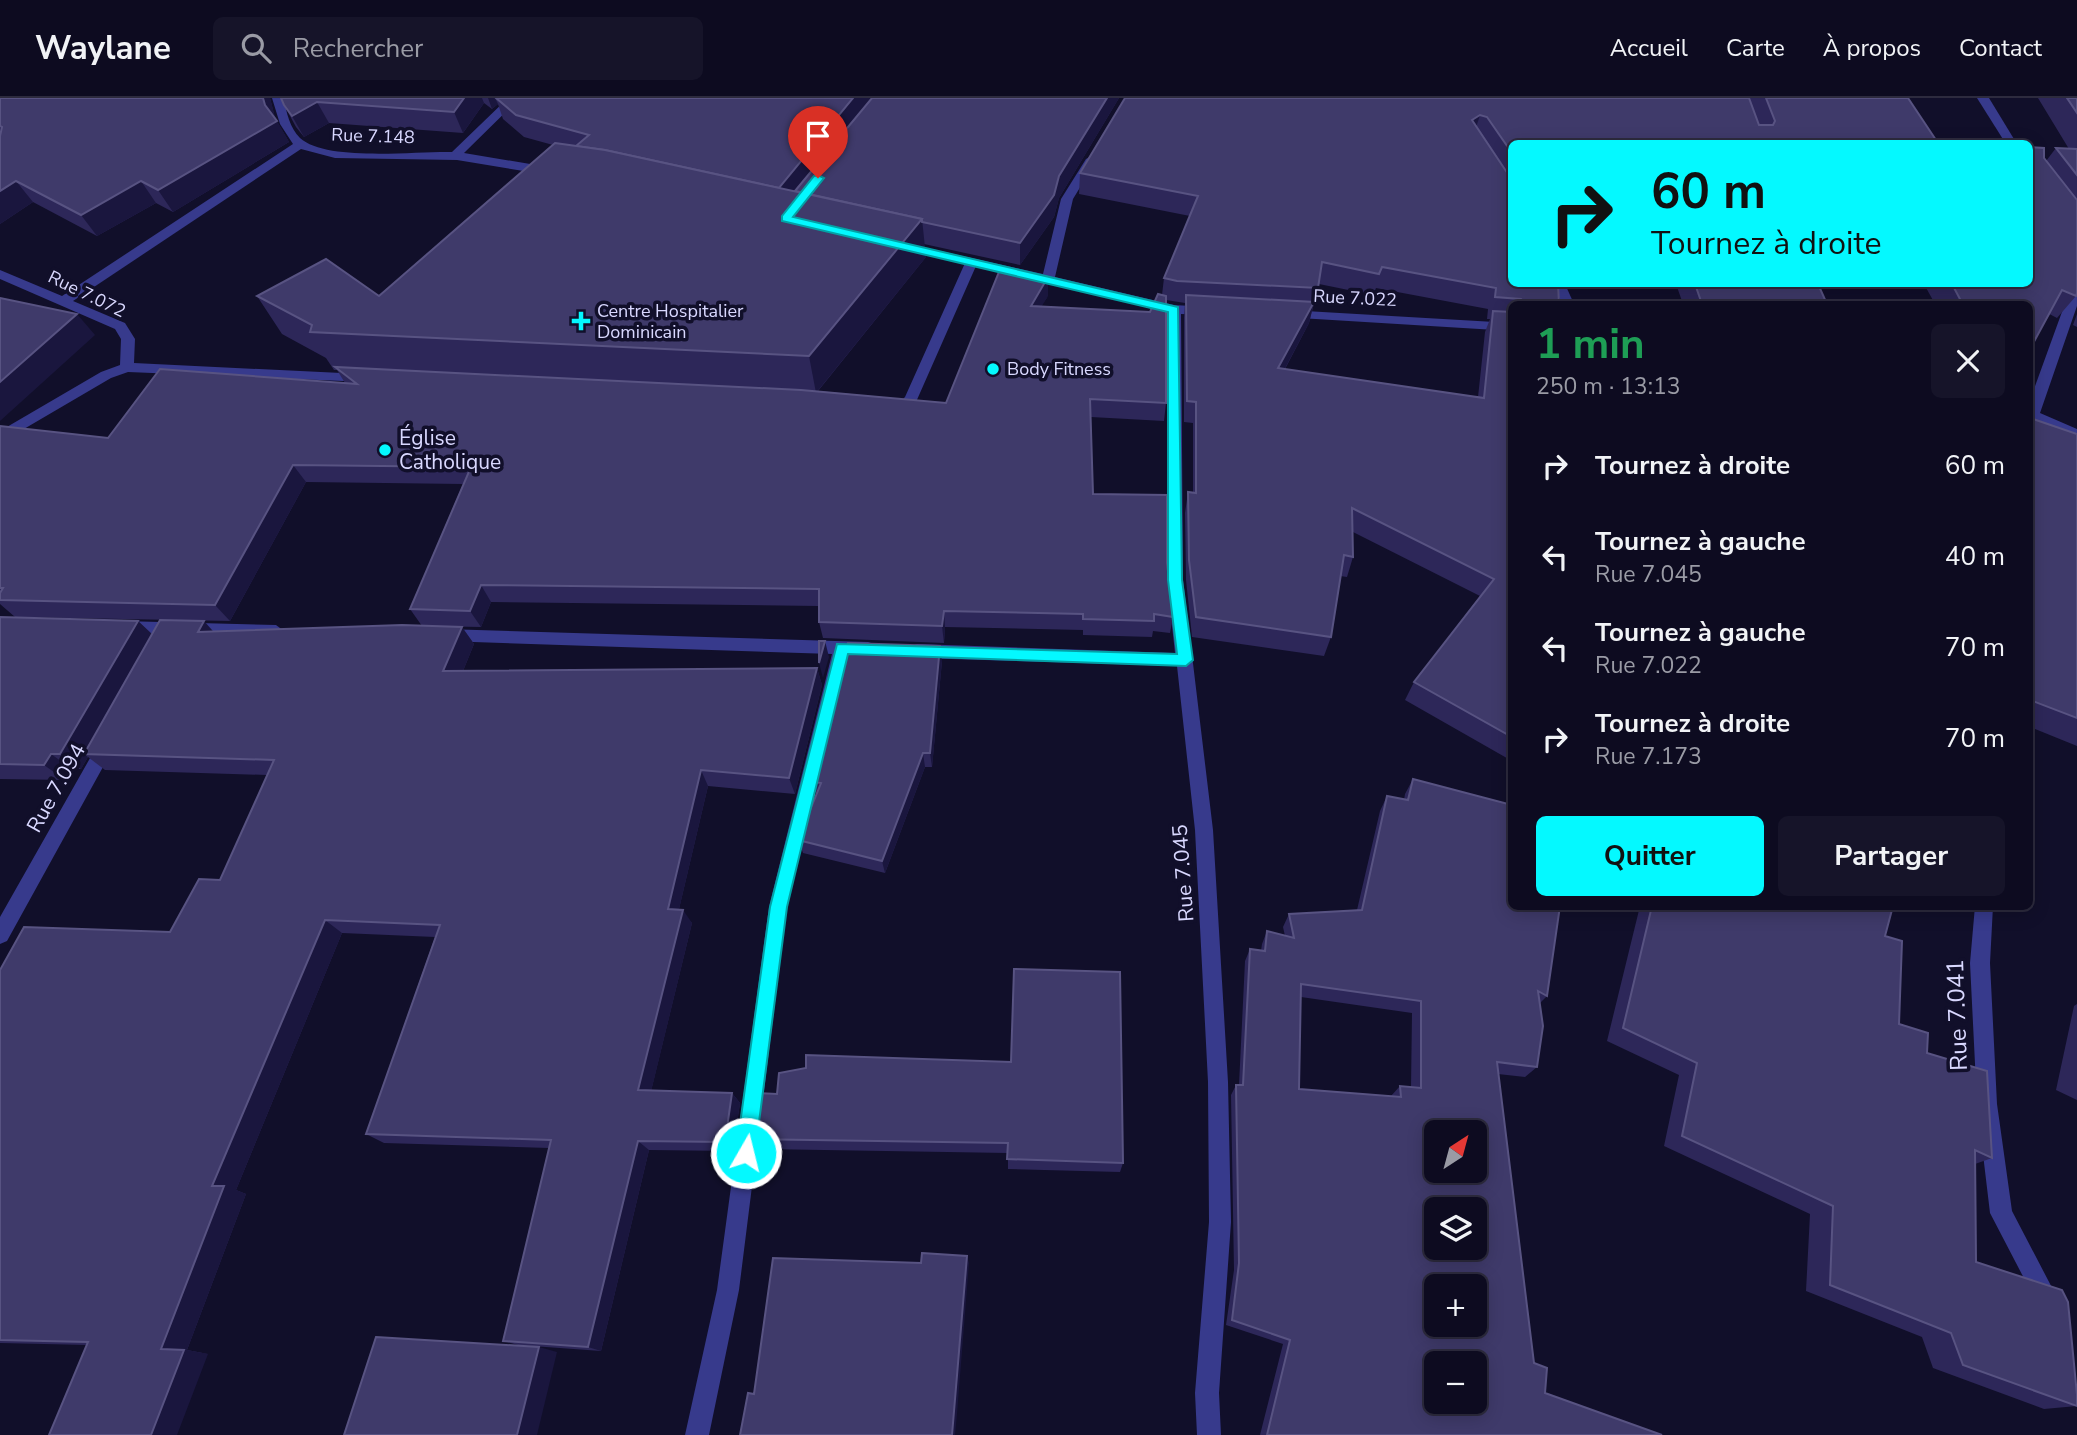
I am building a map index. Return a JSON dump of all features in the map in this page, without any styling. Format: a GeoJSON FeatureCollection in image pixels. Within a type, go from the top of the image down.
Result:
{"type":"FeatureCollection","features":[{"type":"Feature","properties":{"kind":"street","name":"Rue 7.148"},"geometry":{"type":"LineString","coordinates":[[278,98],[286,126],[300,144],[320,151],[346,155],[456,156]]}},
{"type":"Feature","properties":{"kind":"street"},"geometry":{"type":"LineString","coordinates":[[456,156],[514,98]]}},
{"type":"Feature","properties":{"kind":"street"},"geometry":{"type":"LineString","coordinates":[[1983,98],[2009,140]]}},
{"type":"Feature","properties":{"kind":"street"},"geometry":{"type":"LineString","coordinates":[[65,300],[300,144]]}},
{"type":"Feature","properties":{"kind":"street"},"geometry":{"type":"LineString","coordinates":[[1048,278],[1068,199],[1094,154]]}},
{"type":"Feature","properties":{"kind":"street"},"geometry":{"type":"LineString","coordinates":[[456,156],[564,173]]}},
{"type":"Feature","properties":{"kind":"street"},"geometry":{"type":"LineString","coordinates":[[893,242],[1174,309],[1227,312]]}},
{"type":"Feature","properties":{"kind":"street"},"geometry":{"type":"LineString","coordinates":[[874,404],[906,405],[911,399],[972,261]]}},
{"type":"Feature","properties":{"kind":"street","name":"Rue 7.072"},"geometry":{"type":"LineString","coordinates":[[0,274],[120,326],[128,339],[127,367]]}},
{"type":"Feature","properties":{"kind":"street"},"geometry":{"type":"LineString","coordinates":[[2033,413],[2077,287]]}},
{"type":"Feature","properties":{"kind":"street","name":"Rue 7.045"},"geometry":{"type":"LineString","coordinates":[[1174,309],[1175,580],[1204,830],[1219,1082],[1220,1222],[1207,1393],[1209,1435]]}},
{"type":"Feature","properties":{"kind":"street","name":"Rue 7.022"},"geometry":{"type":"LineString","coordinates":[[1279,314],[1508,327]]}},
{"type":"Feature","properties":{"kind":"street"},"geometry":{"type":"LineString","coordinates":[[0,438],[106,375],[127,367],[377,379]]}},
{"type":"Feature","properties":{"kind":"street"},"geometry":{"type":"LineString","coordinates":[[2033,420],[2077,435]]}},
{"type":"Feature","properties":{"kind":"street"},"geometry":{"type":"LineString","coordinates":[[105,627],[169,634],[295,631]]}},
{"type":"Feature","properties":{"kind":"street"},"geometry":{"type":"LineString","coordinates":[[431,634],[1186,660]]}},
{"type":"Feature","properties":{"kind":"street"},"geometry":{"type":"LineString","coordinates":[[697,1435],[728,1290],[778,907],[842,648]]}},
{"type":"Feature","properties":{"kind":"street","name":"Rue 7.094"},"geometry":{"type":"LineString","coordinates":[[0,934],[118,725]]}},
{"type":"Feature","properties":{"kind":"street","name":"Rue 7.041"},"geometry":{"type":"LineString","coordinates":[[1984,910],[1980,963],[1987,1104],[2001,1213],[2053,1311],[2057,1324]]}},
{"type":"Feature","properties":{"kind":"building"},"geometry":{"type":"Polygon","coordinates":[[[0,98],[263,98],[277,121],[158,190],[141,181],[81,215],[16,181],[0,191],[0,98]]]}},
{"type":"Feature","properties":{"kind":"building"},"geometry":{"type":"Polygon","coordinates":[[[281,98],[464,98],[454,112],[317,102],[292,116],[281,98]]]}},
{"type":"Feature","properties":{"kind":"building"},"geometry":{"type":"Polygon","coordinates":[[[496,98],[853,98],[779,188],[576,146],[589,135],[516,115],[496,98]]]}},
{"type":"Feature","properties":{"kind":"building"},"geometry":{"type":"Polygon","coordinates":[[[872,98],[1107,98],[1059,176],[1054,195],[1020,243],[795,191],[872,98]]]}},
{"type":"Feature","properties":{"kind":"building"},"geometry":{"type":"Polygon","coordinates":[[[1125,98],[1749,98],[1759,125],[1773,125],[1775,121],[1766,98],[1908,98],[1936,140],[1508,140],[1508,147],[1487,117],[1480,115],[1472,120],[1508,174],[1508,287],[1558,287],[1559,301],[1523,301],[1495,297],[1496,288],[1382,267],[1379,274],[1322,262],[1318,288],[1177,281],[1164,278],[1198,196],[1080,173],[1125,98]]]}},
{"type":"Feature","properties":{"kind":"building"},"geometry":{"type":"Polygon","coordinates":[[[2067,98],[2077,98],[2077,113],[2067,98]]]}},
{"type":"Feature","properties":{"kind":"building"},"geometry":{"type":"Polygon","coordinates":[[[555,143],[605,150],[922,219],[809,356],[310,332],[312,325],[257,296],[326,259],[379,296],[555,143]]]}},
{"type":"Feature","properties":{"kind":"building"},"geometry":{"type":"Polygon","coordinates":[[[2033,147],[2044,148],[2044,158],[2077,200],[2076,296],[2062,290],[2033,343],[2033,301],[1961,301],[1954,287],[2033,287],[2033,147]]]}},
{"type":"Feature","properties":{"kind":"building"},"geometry":{"type":"Polygon","coordinates":[[[2056,148],[2077,149],[2077,175],[2056,148]]]}},
{"type":"Feature","properties":{"kind":"building"},"geometry":{"type":"Polygon","coordinates":[[[1001,267],[1048,277],[1031,306],[1150,312],[1158,294],[1166,296],[1166,403],[1090,399],[1093,494],[1167,495],[1167,563],[1173,617],[1154,614],[1154,621],[1083,619],[1083,614],[944,611],[942,626],[819,622],[819,589],[481,585],[470,611],[410,609],[471,467],[293,465],[215,605],[0,600],[3,588],[0,588],[0,426],[108,438],[160,369],[357,384],[335,367],[801,390],[946,403],[1001,267]]]}},
{"type":"Feature","properties":{"kind":"building"},"geometry":{"type":"Polygon","coordinates":[[[1696,287],[1819,287],[1826,301],[1701,301],[1696,287]]]}},
{"type":"Feature","properties":{"kind":"building"},"geometry":{"type":"Polygon","coordinates":[[[1186,295],[1314,302],[1278,368],[1484,398],[1493,311],[1508,312],[1508,735],[1414,682],[1494,579],[1352,508],[1353,557],[1344,555],[1331,637],[1196,617],[1189,560],[1188,492],[1196,493],[1196,402],[1187,401],[1186,295]]]}},
{"type":"Feature","properties":{"kind":"building"},"geometry":{"type":"Polygon","coordinates":[[[0,298],[77,314],[0,382],[0,298]]]}},
{"type":"Feature","properties":{"kind":"building"},"geometry":{"type":"Polygon","coordinates":[[[2033,419],[2077,434],[2077,718],[2033,701],[2033,419]]]}},
{"type":"Feature","properties":{"kind":"building"},"geometry":{"type":"Polygon","coordinates":[[[0,617],[138,621],[60,754],[51,754],[44,765],[0,764],[0,617]]]}},
{"type":"Feature","properties":{"kind":"building"},"geometry":{"type":"Polygon","coordinates":[[[160,620],[204,621],[198,632],[402,625],[462,627],[443,671],[817,668],[789,778],[701,770],[668,909],[683,910],[638,1090],[732,1093],[725,1142],[638,1141],[588,1347],[503,1341],[551,1140],[366,1134],[440,925],[325,920],[212,1186],[224,1186],[161,1349],[184,1350],[151,1435],[49,1435],[88,1342],[0,1340],[0,970],[24,927],[170,932],[199,879],[220,880],[274,760],[84,754],[160,620]]]}},
{"type":"Feature","properties":{"kind":"building"},"geometry":{"type":"Polygon","coordinates":[[[819,641],[825,641],[819,663],[819,641]]]}},
{"type":"Feature","properties":{"kind":"building"},"geometry":{"type":"Polygon","coordinates":[[[848,643],[940,646],[930,753],[923,753],[882,861],[798,840],[821,783],[813,782],[848,643]]]}},
{"type":"Feature","properties":{"kind":"building"},"geometry":{"type":"Polygon","coordinates":[[[1413,779],[1508,804],[1508,910],[1559,910],[1547,996],[1538,991],[1543,1026],[1537,1067],[1497,1062],[1534,1363],[1547,1368],[1545,1393],[1662,1435],[1267,1435],[1290,1340],[1232,1320],[1239,1263],[1236,1085],[1243,1085],[1250,949],[1265,951],[1267,931],[1294,938],[1289,914],[1362,910],[1387,796],[1408,800],[1413,779]],[[1301,984],[1299,1089],[1401,1097],[1400,1086],[1421,1088],[1421,1001],[1301,984]]]}},
{"type":"Feature","properties":{"kind":"building"},"geometry":{"type":"Polygon","coordinates":[[[1651,910],[1892,910],[1885,936],[1902,941],[1899,1024],[1928,1033],[1927,1053],[1987,1071],[1992,1158],[1975,1150],[1976,1262],[2062,1290],[2068,1302],[2077,1406],[1963,1365],[1951,1333],[1830,1285],[1833,1206],[1682,1136],[1697,1063],[1623,1028],[1651,910]]]}},
{"type":"Feature","properties":{"kind":"building"},"geometry":{"type":"Polygon","coordinates":[[[1014,969],[1120,972],[1123,1163],[1007,1159],[1008,1143],[751,1139],[757,1093],[777,1094],[779,1073],[806,1068],[806,1055],[1011,1062],[1014,969]]]}},
{"type":"Feature","properties":{"kind":"building"},"geometry":{"type":"Polygon","coordinates":[[[922,1253],[967,1256],[952,1435],[740,1435],[748,1393],[754,1394],[773,1258],[921,1263],[922,1253]]]}},
{"type":"Feature","properties":{"kind":"building"},"geometry":{"type":"Polygon","coordinates":[[[376,1337],[539,1347],[517,1435],[344,1435],[376,1337]]]}},
{"type":"Feature","properties":{"kind":"place","name":"Centre Hospitalier Dominicain"},"geometry":{"type":"Point","coordinates":[581,321]}},
{"type":"Feature","properties":{"kind":"place","name":"Body Fitness"},"geometry":{"type":"Point","coordinates":[993,369]}},
{"type":"Feature","properties":{"kind":"place","name":"Église Catholique"},"geometry":{"type":"Point","coordinates":[385,450]}},
{"type":"Feature","properties":{"kind":"route"},"geometry":{"type":"LineString","coordinates":[[746,1153],[778,907],[842,648],[1186,660],[1175,580],[1174,309],[786,218],[818,178]]}}]}
